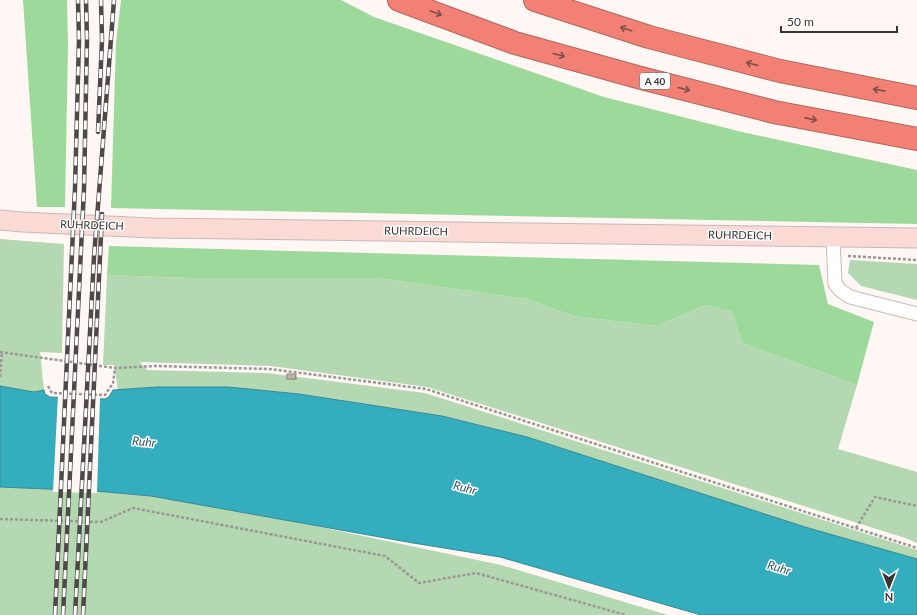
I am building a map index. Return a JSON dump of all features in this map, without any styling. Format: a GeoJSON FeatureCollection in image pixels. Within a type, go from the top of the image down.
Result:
{"type":"FeatureCollection","features":[{"type":"Feature","properties":{"kind":"highway","name":"A 40"},"geometry":{"type":"LineString","coordinates":[[399,0],[515,42],[641,78],[774,112],[917,139]]}},
{"type":"Feature","properties":{"kind":"highway"},"geometry":{"type":"LineString","coordinates":[[535,0],[650,37],[780,71],[917,98]]}},
{"type":"Feature","properties":{"kind":"main road","name":"RUHRDEICH"},"geometry":{"type":"LineString","coordinates":[[0,220],[160,228],[917,238]]}},
{"type":"Feature","properties":{"kind":"street"},"geometry":{"type":"LineString","coordinates":[[833,237],[835,284],[841,291],[850,297],[917,314]]}},
{"type":"Feature","properties":{"kind":"path"},"geometry":{"type":"LineString","coordinates":[[0,378],[1,352],[115,368],[155,366],[270,369],[426,389],[917,548]]}},
{"type":"Feature","properties":{"kind":"path"},"geometry":{"type":"LineString","coordinates":[[48,386],[52,393],[105,395],[113,383],[115,368]]}},
{"type":"Feature","properties":{"kind":"path"},"geometry":{"type":"LineString","coordinates":[[856,528],[875,497],[917,506]]}},
{"type":"Feature","properties":{"kind":"path"},"geometry":{"type":"LineString","coordinates":[[0,519],[101,522],[133,508],[385,556],[418,583],[476,573],[626,615]]}},
{"type":"Feature","properties":{"kind":"green space"},"geometry":{"type":"Polygon","coordinates":[[[23,0],[67,0],[68,45],[65,207],[37,207],[23,0]]]}},
{"type":"Feature","properties":{"kind":"green space"},"geometry":{"type":"Polygon","coordinates":[[[121,0],[341,0],[374,17],[604,97],[738,131],[917,170],[917,224],[111,208],[116,43],[121,0]]]}},
{"type":"Feature","properties":{"kind":"green space"},"geometry":{"type":"Polygon","coordinates":[[[0,239],[64,244],[62,353],[40,352],[44,390],[34,392],[0,386],[0,239]]]}},
{"type":"Feature","properties":{"kind":"green space"},"geometry":{"type":"Polygon","coordinates":[[[109,246],[819,265],[828,304],[874,322],[857,385],[742,343],[732,312],[706,305],[656,326],[574,316],[526,299],[378,278],[190,278],[107,275],[109,246]]]}},
{"type":"Feature","properties":{"kind":"green space"},"geometry":{"type":"Polygon","coordinates":[[[850,260],[917,264],[917,300],[861,286],[848,273],[850,260]]]}},
{"type":"Feature","properties":{"kind":"green space"},"geometry":{"type":"Polygon","coordinates":[[[107,275],[190,278],[378,278],[526,299],[574,316],[656,326],[706,305],[732,312],[742,343],[857,385],[838,449],[917,472],[917,543],[427,387],[271,366],[140,362],[147,370],[267,373],[425,393],[917,550],[917,559],[805,527],[527,437],[442,416],[299,394],[228,387],[157,387],[118,390],[114,365],[103,365],[107,275]]]}},
{"type":"Feature","properties":{"kind":"green space"},"geometry":{"type":"Polygon","coordinates":[[[0,487],[95,491],[151,496],[287,520],[501,565],[668,615],[0,615],[0,487]]]}},
{"type":"Feature","properties":{"kind":"water","name":"Ruhr"},"geometry":{"type":"Polygon","coordinates":[[[0,386],[34,392],[44,390],[45,394],[50,397],[105,399],[109,397],[113,390],[157,387],[228,387],[299,394],[442,416],[527,437],[805,527],[917,559],[917,615],[701,615],[500,557],[151,496],[95,491],[0,487],[0,386]]]}},
{"type":"Feature","properties":{"kind":"pier"},"geometry":{"type":"Polygon","coordinates":[[[58,395],[100,397],[97,493],[53,492],[58,395]]]}},
{"type":"Feature","properties":{"kind":"building"},"geometry":{"type":"Polygon","coordinates":[[[287,374],[296,374],[295,379],[287,379],[287,374]]]}},
{"type":"Feature","properties":{"kind":"railway"},"geometry":{"type":"LineString","coordinates":[[55,615],[75,188],[79,40],[78,0]]}},
{"type":"Feature","properties":{"kind":"railway"},"geometry":{"type":"LineString","coordinates":[[63,615],[84,189],[87,40],[86,0]]}},
{"type":"Feature","properties":{"kind":"railway"},"geometry":{"type":"LineString","coordinates":[[98,132],[102,40],[101,0]]}},
{"type":"Feature","properties":{"kind":"railway"},"geometry":{"type":"LineString","coordinates":[[75,615],[94,257],[114,0]]}},
{"type":"Feature","properties":{"kind":"railway"},"geometry":{"type":"LineString","coordinates":[[83,615],[102,214]]}}]}
